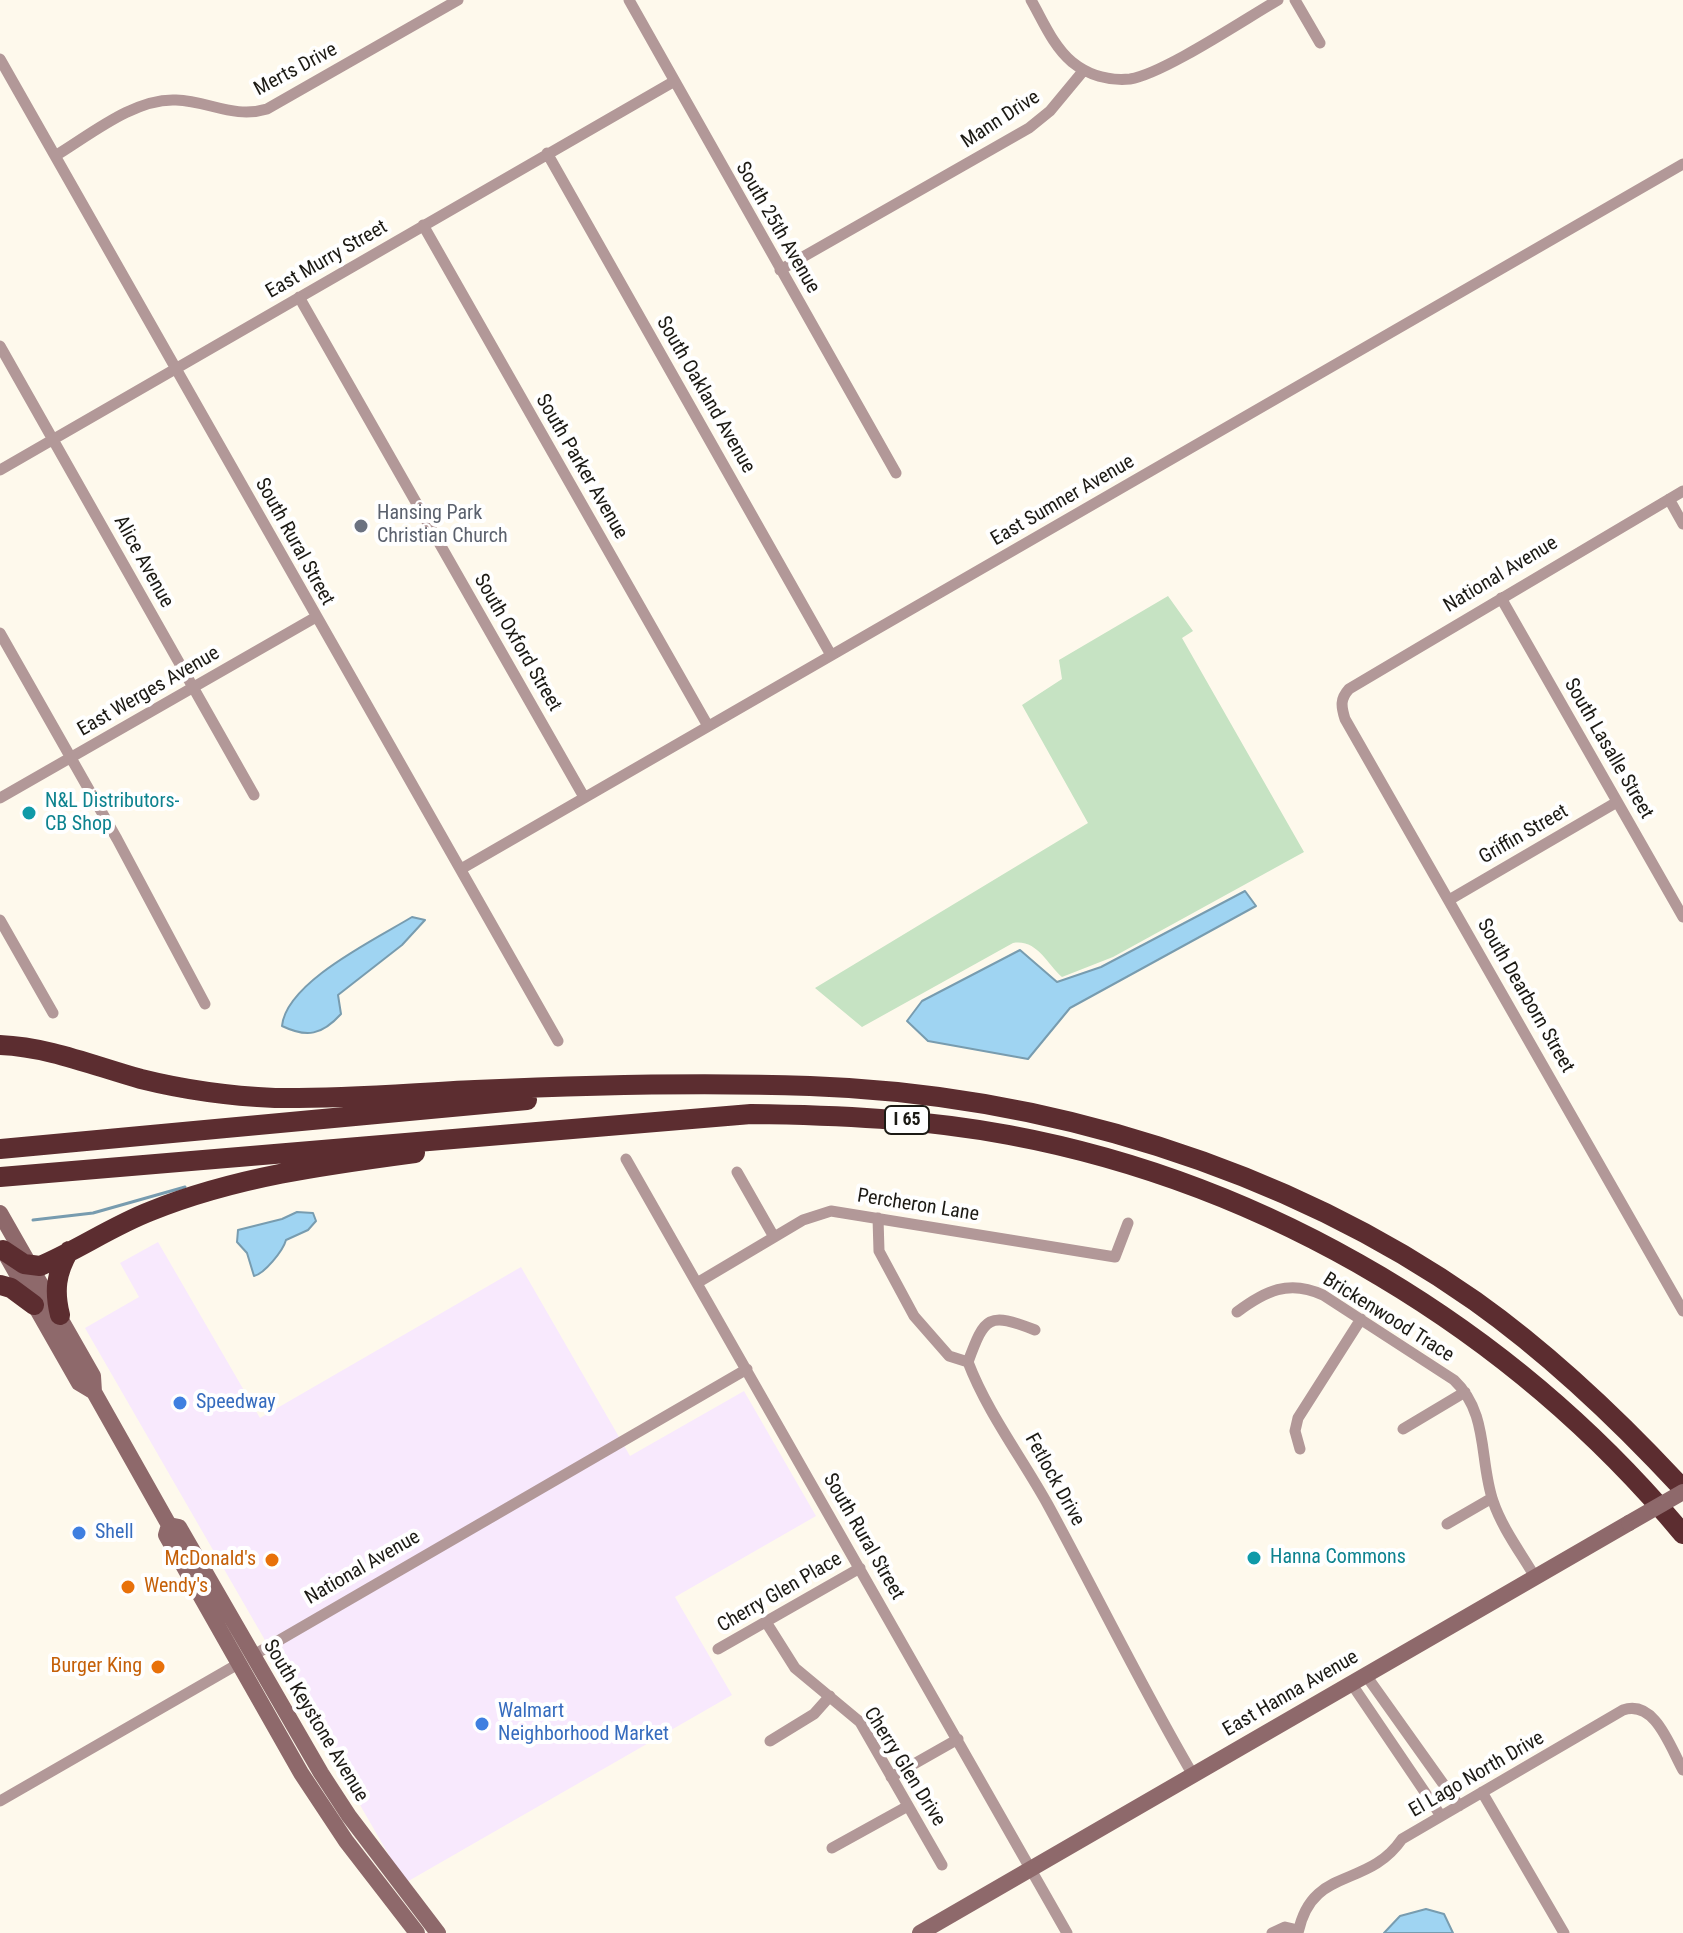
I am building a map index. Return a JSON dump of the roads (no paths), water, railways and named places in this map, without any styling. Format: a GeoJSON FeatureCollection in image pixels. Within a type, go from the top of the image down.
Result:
{"type":"FeatureCollection","features":[{"type":"Feature","properties":{"kind":"highway"},"geometry":{"type":"LineString","coordinates":[[0,1045],[38,1050],[167,1084],[249,1096],[667,1087]]}},
{"type":"Feature","properties":{"kind":"highway","name":"I 65"},"geometry":{"type":"LineString","coordinates":[[0,1149],[667,1087],[814,1086],[960,1100],[1110,1133],[1230,1173],[1370,1238],[1477,1302],[1566,1374],[1683,1491]]}},
{"type":"Feature","properties":{"kind":"highway","name":"I 65"},"geometry":{"type":"LineString","coordinates":[[4,1177],[665,1120],[809,1114],[959,1127],[1088,1153],[1225,1199],[1348,1258],[1471,1336],[1595,1441],[1683,1534]]}},
{"type":"Feature","properties":{"kind":"highway"},"geometry":{"type":"LineString","coordinates":[[6,1253],[31,1266],[40,1266],[162,1207],[276,1174],[665,1120]]}},
{"type":"Feature","properties":{"kind":"highway"},"geometry":{"type":"LineString","coordinates":[[60,1315],[55,1295],[58,1276],[69,1251]]}},
{"type":"Feature","properties":{"kind":"highway"},"geometry":{"type":"LineString","coordinates":[[0,1285],[11,1288],[34,1305]]}},
{"type":"Feature","properties":{"kind":"main road","name":"South Keystone Avenue"},"geometry":{"type":"LineString","coordinates":[[0,1213],[6,1253],[79,1383],[94,1392]]}},
{"type":"Feature","properties":{"kind":"main road","name":"South Keystone Avenue"},"geometry":{"type":"LineString","coordinates":[[31,1266],[93,1376],[94,1392],[169,1525],[166,1535],[245,1660],[322,1806],[403,1902],[438,1933]]}},
{"type":"Feature","properties":{"kind":"main road","name":"East Hanna Avenue"},"geometry":{"type":"LineString","coordinates":[[920,1933],[1683,1491]]}},
{"type":"Feature","properties":{"kind":"main road","name":"South Keystone Avenue"},"geometry":{"type":"LineString","coordinates":[[403,1902],[417,1933]]}},
{"type":"Feature","properties":{"kind":"street","name":"Merts Drive"},"geometry":{"type":"LineString","coordinates":[[55,156],[148,103],[179,100],[237,113],[267,109],[458,0]]}},
{"type":"Feature","properties":{"kind":"street","name":"South 25th Avenue"},"geometry":{"type":"LineString","coordinates":[[629,0],[896,473]]}},
{"type":"Feature","properties":{"kind":"street"},"geometry":{"type":"LineString","coordinates":[[1031,0],[1058,46],[1084,70],[1117,79],[1148,74],[1278,0]]}},
{"type":"Feature","properties":{"kind":"street"},"geometry":{"type":"LineString","coordinates":[[1295,0],[1320,43]]}},
{"type":"Feature","properties":{"kind":"street","name":"South Rural Street"},"geometry":{"type":"LineString","coordinates":[[0,59],[558,1041]]}},
{"type":"Feature","properties":{"kind":"street","name":"Mann Drive"},"geometry":{"type":"LineString","coordinates":[[780,270],[1029,128],[1060,102],[1084,70]]}},
{"type":"Feature","properties":{"kind":"street","name":"East Murry Street"},"geometry":{"type":"LineString","coordinates":[[0,470],[673,82]]}},
{"type":"Feature","properties":{"kind":"street","name":"South Oakland Avenue"},"geometry":{"type":"LineString","coordinates":[[547,153],[831,655]]}},
{"type":"Feature","properties":{"kind":"street","name":"East Sumner Avenue"},"geometry":{"type":"LineString","coordinates":[[461,869],[1683,164]]}},
{"type":"Feature","properties":{"kind":"street","name":"South Parker Avenue"},"geometry":{"type":"LineString","coordinates":[[423,225],[708,726]]}},
{"type":"Feature","properties":{"kind":"street","name":"South Oxford Street"},"geometry":{"type":"LineString","coordinates":[[299,297],[584,797]]}},
{"type":"Feature","properties":{"kind":"street","name":"Alice Avenue"},"geometry":{"type":"LineString","coordinates":[[0,346],[254,795]]}},
{"type":"Feature","properties":{"kind":"street","name":"National Avenue"},"geometry":{"type":"LineString","coordinates":[[1342,697],[1349,689],[1683,491]]}},
{"type":"Feature","properties":{"kind":"street"},"geometry":{"type":"LineString","coordinates":[[1669,499],[1683,524]]}},
{"type":"Feature","properties":{"kind":"street","name":"South Lasalle Street"},"geometry":{"type":"LineString","coordinates":[[1501,598],[1683,917]]}},
{"type":"Feature","properties":{"kind":"street","name":"East Werges Avenue"},"geometry":{"type":"LineString","coordinates":[[0,798],[316,617]]}},
{"type":"Feature","properties":{"kind":"street"},"geometry":{"type":"LineString","coordinates":[[0,633],[205,1004]]}},
{"type":"Feature","properties":{"kind":"street","name":"South Dearborn Street"},"geometry":{"type":"LineString","coordinates":[[1342,697],[1345,719],[1683,1311]]}},
{"type":"Feature","properties":{"kind":"street","name":"Griffin Street"},"geometry":{"type":"LineString","coordinates":[[1449,900],[1617,802]]}},
{"type":"Feature","properties":{"kind":"street"},"geometry":{"type":"LineString","coordinates":[[0,920],[53,1013]]}},
{"type":"Feature","properties":{"kind":"street","name":"South Rural Street"},"geometry":{"type":"LineString","coordinates":[[626,1159],[1067,1933]]}},
{"type":"Feature","properties":{"kind":"street"},"geometry":{"type":"LineString","coordinates":[[737,1172],[774,1237]]}},
{"type":"Feature","properties":{"kind":"street","name":"Percheron Lane"},"geometry":{"type":"LineString","coordinates":[[697,1283],[803,1220],[831,1211],[1115,1257],[1128,1223]]}},
{"type":"Feature","properties":{"kind":"street"},"geometry":{"type":"LineString","coordinates":[[878,1218],[879,1251],[914,1316],[949,1356],[968,1362],[978,1332],[991,1320],[1003,1318],[1035,1330]]}},
{"type":"Feature","properties":{"kind":"street","name":"Brickenwood Trace"},"geometry":{"type":"LineString","coordinates":[[1237,1312],[1272,1290],[1298,1287],[1323,1295],[1447,1375],[1465,1392],[1479,1424],[1492,1498],[1535,1577]]}},
{"type":"Feature","properties":{"kind":"street"},"geometry":{"type":"LineString","coordinates":[[1300,1449],[1295,1431],[1298,1418],[1361,1319]]}},
{"type":"Feature","properties":{"kind":"street","name":"Fetlock Drive"},"geometry":{"type":"LineString","coordinates":[[968,1362],[977,1385],[1046,1502],[1137,1678],[1193,1775]]}},
{"type":"Feature","properties":{"kind":"street","name":"National Avenue"},"geometry":{"type":"LineString","coordinates":[[0,1801],[747,1369]]}},
{"type":"Feature","properties":{"kind":"street"},"geometry":{"type":"LineString","coordinates":[[1403,1429],[1465,1392]]}},
{"type":"Feature","properties":{"kind":"street"},"geometry":{"type":"LineString","coordinates":[[1447,1524],[1492,1498]]}},
{"type":"Feature","properties":{"kind":"street","name":"Cherry Glen Place"},"geometry":{"type":"LineString","coordinates":[[718,1649],[860,1568]]}},
{"type":"Feature","properties":{"kind":"street","name":"Cherry Glen Drive"},"geometry":{"type":"LineString","coordinates":[[766,1622],[791,1663],[857,1719],[942,1865]]}},
{"type":"Feature","properties":{"kind":"street"},"geometry":{"type":"LineString","coordinates":[[1358,1679],[1459,1806]]}},
{"type":"Feature","properties":{"kind":"street"},"geometry":{"type":"LineString","coordinates":[[1358,1679],[1441,1816]]}},
{"type":"Feature","properties":{"kind":"street"},"geometry":{"type":"LineString","coordinates":[[770,1741],[814,1714],[830,1696]]}},
{"type":"Feature","properties":{"kind":"street","name":"El Lago North Drive"},"geometry":{"type":"LineString","coordinates":[[1272,1933],[1281,1928],[1298,1931],[1305,1911],[1321,1890],[1374,1868],[1402,1839],[1623,1710],[1638,1707],[1651,1715],[1683,1770]]}},
{"type":"Feature","properties":{"kind":"street"},"geometry":{"type":"LineString","coordinates":[[891,1777],[958,1739]]}},
{"type":"Feature","properties":{"kind":"street"},"geometry":{"type":"LineString","coordinates":[[1482,1792],[1564,1933]]}},
{"type":"Feature","properties":{"kind":"street"},"geometry":{"type":"LineString","coordinates":[[832,1848],[908,1806]]}},
{"type":"Feature","properties":{"kind":"water"},"geometry":{"type":"Polygon","coordinates":[[[1245,891],[1256,906],[1070,1008],[1028,1059],[928,1041],[907,1021],[922,1001],[1020,950],[1057,982],[1101,967],[1245,891]]]}},
{"type":"Feature","properties":{"kind":"water"},"geometry":{"type":"Polygon","coordinates":[[[412,917],[425,920],[402,945],[338,995],[341,1014],[334,1021],[321,1030],[307,1033],[282,1026],[287,1010],[315,978],[412,917]]]}},
{"type":"Feature","properties":{"kind":"water"},"geometry":{"type":"Polygon","coordinates":[[[297,1212],[313,1213],[316,1221],[308,1230],[286,1240],[273,1261],[254,1276],[247,1253],[237,1242],[238,1230],[297,1212]]]}},
{"type":"Feature","properties":{"kind":"water"},"geometry":{"type":"Polygon","coordinates":[[[1426,1909],[1444,1914],[1453,1933],[1384,1933],[1400,1916],[1426,1909]]]}},
{"type":"Feature","properties":{"kind":"waterway"},"geometry":{"type":"LineString","coordinates":[[33,1220],[93,1213],[185,1187]]}},
{"type":"Feature","properties":{"kind":"place","name":"Hansing Park Christian Church"},"geometry":{"type":"Point","coordinates":[361,526]}},
{"type":"Feature","properties":{"kind":"place","name":"N&L Distributors- CB Shop"},"geometry":{"type":"Point","coordinates":[29,813]}},
{"type":"Feature","properties":{"kind":"place","name":"Speedway"},"geometry":{"type":"Point","coordinates":[180,1403]}},
{"type":"Feature","properties":{"kind":"place","name":"Shell"},"geometry":{"type":"Point","coordinates":[79,1533]}},
{"type":"Feature","properties":{"kind":"place","name":"Hanna Commons"},"geometry":{"type":"Point","coordinates":[1254,1558]}},
{"type":"Feature","properties":{"kind":"place","name":"McDonald's"},"geometry":{"type":"Point","coordinates":[272,1560]}},
{"type":"Feature","properties":{"kind":"place","name":"Wendy's"},"geometry":{"type":"Point","coordinates":[128,1587]}},
{"type":"Feature","properties":{"kind":"place","name":"Burger King"},"geometry":{"type":"Point","coordinates":[158,1667]}},
{"type":"Feature","properties":{"kind":"place","name":"Walmart Neighborhood Market"},"geometry":{"type":"Point","coordinates":[482,1724]}}]}
